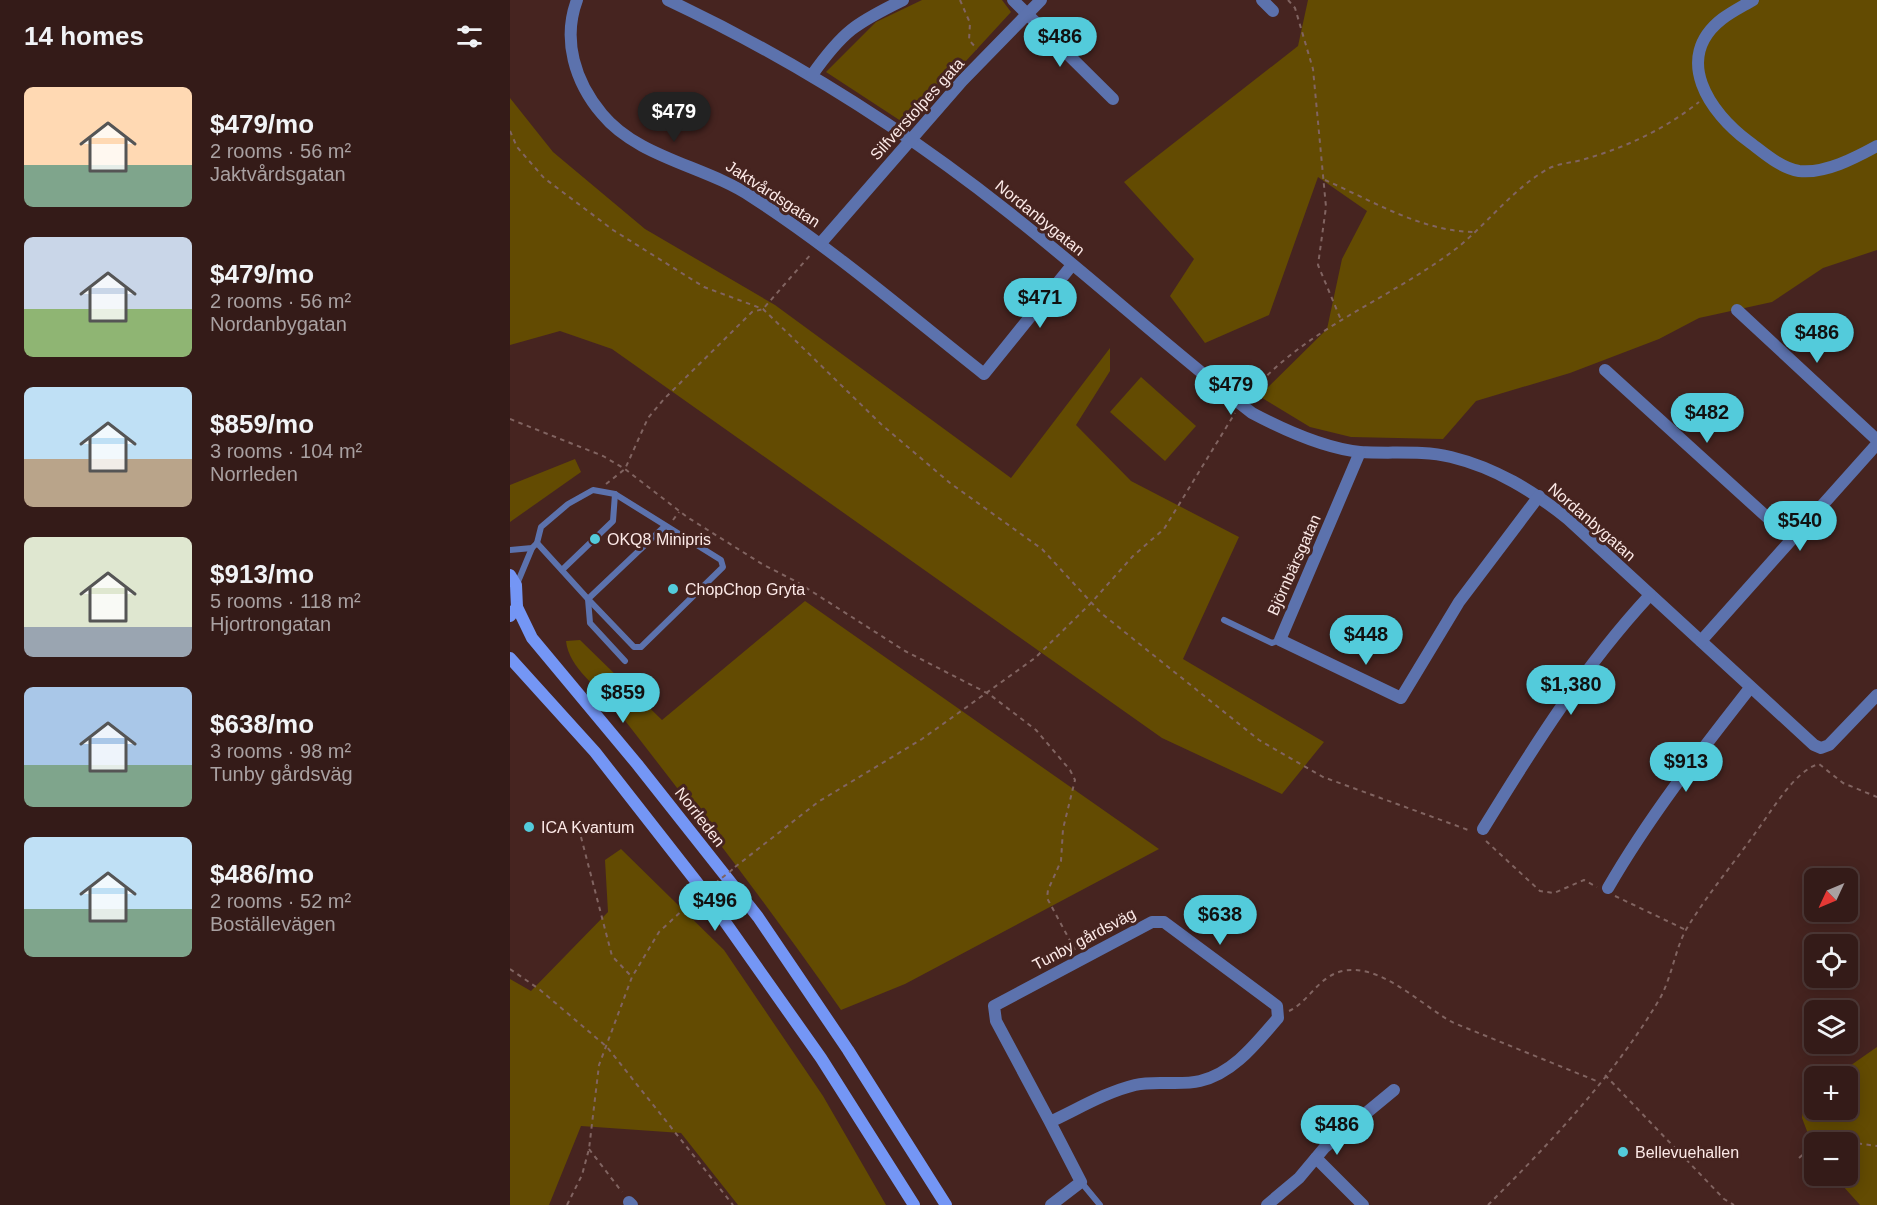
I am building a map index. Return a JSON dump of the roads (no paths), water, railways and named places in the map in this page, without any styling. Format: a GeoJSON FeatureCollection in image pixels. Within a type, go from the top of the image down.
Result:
{"type":"FeatureCollection","features":[{"type":"Feature","properties":{"kind":"main road"},"geometry":{"type":"LineString","coordinates":[[513,580],[513,612]]}},
{"type":"Feature","properties":{"kind":"main road","name":"Norrleden"},"geometry":{"type":"LineString","coordinates":[[513,612],[532,638],[638,764],[758,917],[848,1050],[946,1205]]}},
{"type":"Feature","properties":{"kind":"main road"},"geometry":{"type":"LineString","coordinates":[[510,658],[595,752],[699,885],[821,1058],[914,1205]]}},
{"type":"Feature","properties":{"kind":"street","name":"Jaktvårdsgatan"},"geometry":{"type":"LineString","coordinates":[[578,0],[570,22],[569,36],[574,65],[584,87],[602,115],[628,138],[710,173],[751,196],[820,244],[984,374],[1072,265]]}},
{"type":"Feature","properties":{"kind":"street"},"geometry":{"type":"LineString","coordinates":[[812,75],[839,38],[860,21],[903,0]]}},
{"type":"Feature","properties":{"kind":"street"},"geometry":{"type":"LineString","coordinates":[[1012,0],[1113,99]]}},
{"type":"Feature","properties":{"kind":"street","name":"Silfverstolpes gata"},"geometry":{"type":"LineString","coordinates":[[820,244],[984,58],[1041,0]]}},
{"type":"Feature","properties":{"kind":"street"},"geometry":{"type":"LineString","coordinates":[[1262,0],[1273,11]]}},
{"type":"Feature","properties":{"kind":"street"},"geometry":{"type":"LineString","coordinates":[[1753,0],[1720,20],[1700,49],[1698,62],[1705,96],[1730,128],[1774,160],[1798,171],[1820,169],[1845,162],[1877,146]]}},
{"type":"Feature","properties":{"kind":"street","name":"Nordanbygatan"},"geometry":{"type":"LineString","coordinates":[[676,2],[812,75],[911,140],[1006,211],[1241,405],[1259,417],[1294,433],[1360,452],[1417,452],[1452,458],[1515,481],[1539,496],[1701,640],[1750,688],[1814,745],[1821,748],[1829,745],[1877,695]]}},
{"type":"Feature","properties":{"kind":"street"},"geometry":{"type":"LineString","coordinates":[[1701,640],[1877,442],[1737,310]]}},
{"type":"Feature","properties":{"kind":"street"},"geometry":{"type":"LineString","coordinates":[[1605,369],[1791,539]]}},
{"type":"Feature","properties":{"kind":"street","name":"Björnbärsgatan"},"geometry":{"type":"LineString","coordinates":[[1360,452],[1280,640],[1401,698],[1459,602],[1539,496]]}},
{"type":"Feature","properties":{"kind":"street"},"geometry":{"type":"LineString","coordinates":[[1483,829],[1548,723],[1619,629],[1650,595]]}},
{"type":"Feature","properties":{"kind":"street"},"geometry":{"type":"LineString","coordinates":[[1604,889],[1675,783],[1750,688]]}},
{"type":"Feature","properties":{"kind":"street","name":"Tunby gårdsväg"},"geometry":{"type":"LineString","coordinates":[[1050,1122],[1124,1088],[1139,1084],[1199,1082],[1217,1074],[1246,1054],[1278,1018],[1277,1006],[1164,922],[1152,922],[994,1006],[996,1021],[1081,1182]]}},
{"type":"Feature","properties":{"kind":"street"},"geometry":{"type":"LineString","coordinates":[[1266,1205],[1299,1178],[1325,1147],[1395,1090]]}},
{"type":"Feature","properties":{"kind":"street"},"geometry":{"type":"LineString","coordinates":[[1316,1158],[1363,1205]]}},
{"type":"Feature","properties":{"kind":"street"},"geometry":{"type":"LineString","coordinates":[[1051,1205],[1081,1182]]}},
{"type":"Feature","properties":{"kind":"lane"},"geometry":{"type":"LineString","coordinates":[[513,580],[534,546],[541,527],[568,504],[593,490],[615,494],[721,560],[723,567],[641,647],[634,647],[562,570],[534,546]]}},
{"type":"Feature","properties":{"kind":"lane"},"geometry":{"type":"LineString","coordinates":[[562,570],[613,521],[615,494]]}},
{"type":"Feature","properties":{"kind":"lane"},"geometry":{"type":"LineString","coordinates":[[588,599],[665,525]]}},
{"type":"Feature","properties":{"kind":"lane"},"geometry":{"type":"LineString","coordinates":[[510,550],[534,546]]}},
{"type":"Feature","properties":{"kind":"lane"},"geometry":{"type":"LineString","coordinates":[[588,599],[590,623],[625,661]]}},
{"type":"Feature","properties":{"kind":"lane"},"geometry":{"type":"LineString","coordinates":[[1224,620],[1272,643],[1280,640]]}},
{"type":"Feature","properties":{"kind":"lane"},"geometry":{"type":"LineString","coordinates":[[1081,1182],[1100,1205]]}},
{"type":"Feature","properties":{"kind":"place","name":"OKQ8 Minipris"},"geometry":{"type":"Point","coordinates":[595,539]}},
{"type":"Feature","properties":{"kind":"place","name":"ChopChop Gryta"},"geometry":{"type":"Point","coordinates":[673,589]}},
{"type":"Feature","properties":{"kind":"place","name":"ICA Kvantum"},"geometry":{"type":"Point","coordinates":[529,827]}},
{"type":"Feature","properties":{"kind":"place","name":"Bellevuehallen"},"geometry":{"type":"Point","coordinates":[1623,1152]}}]}
